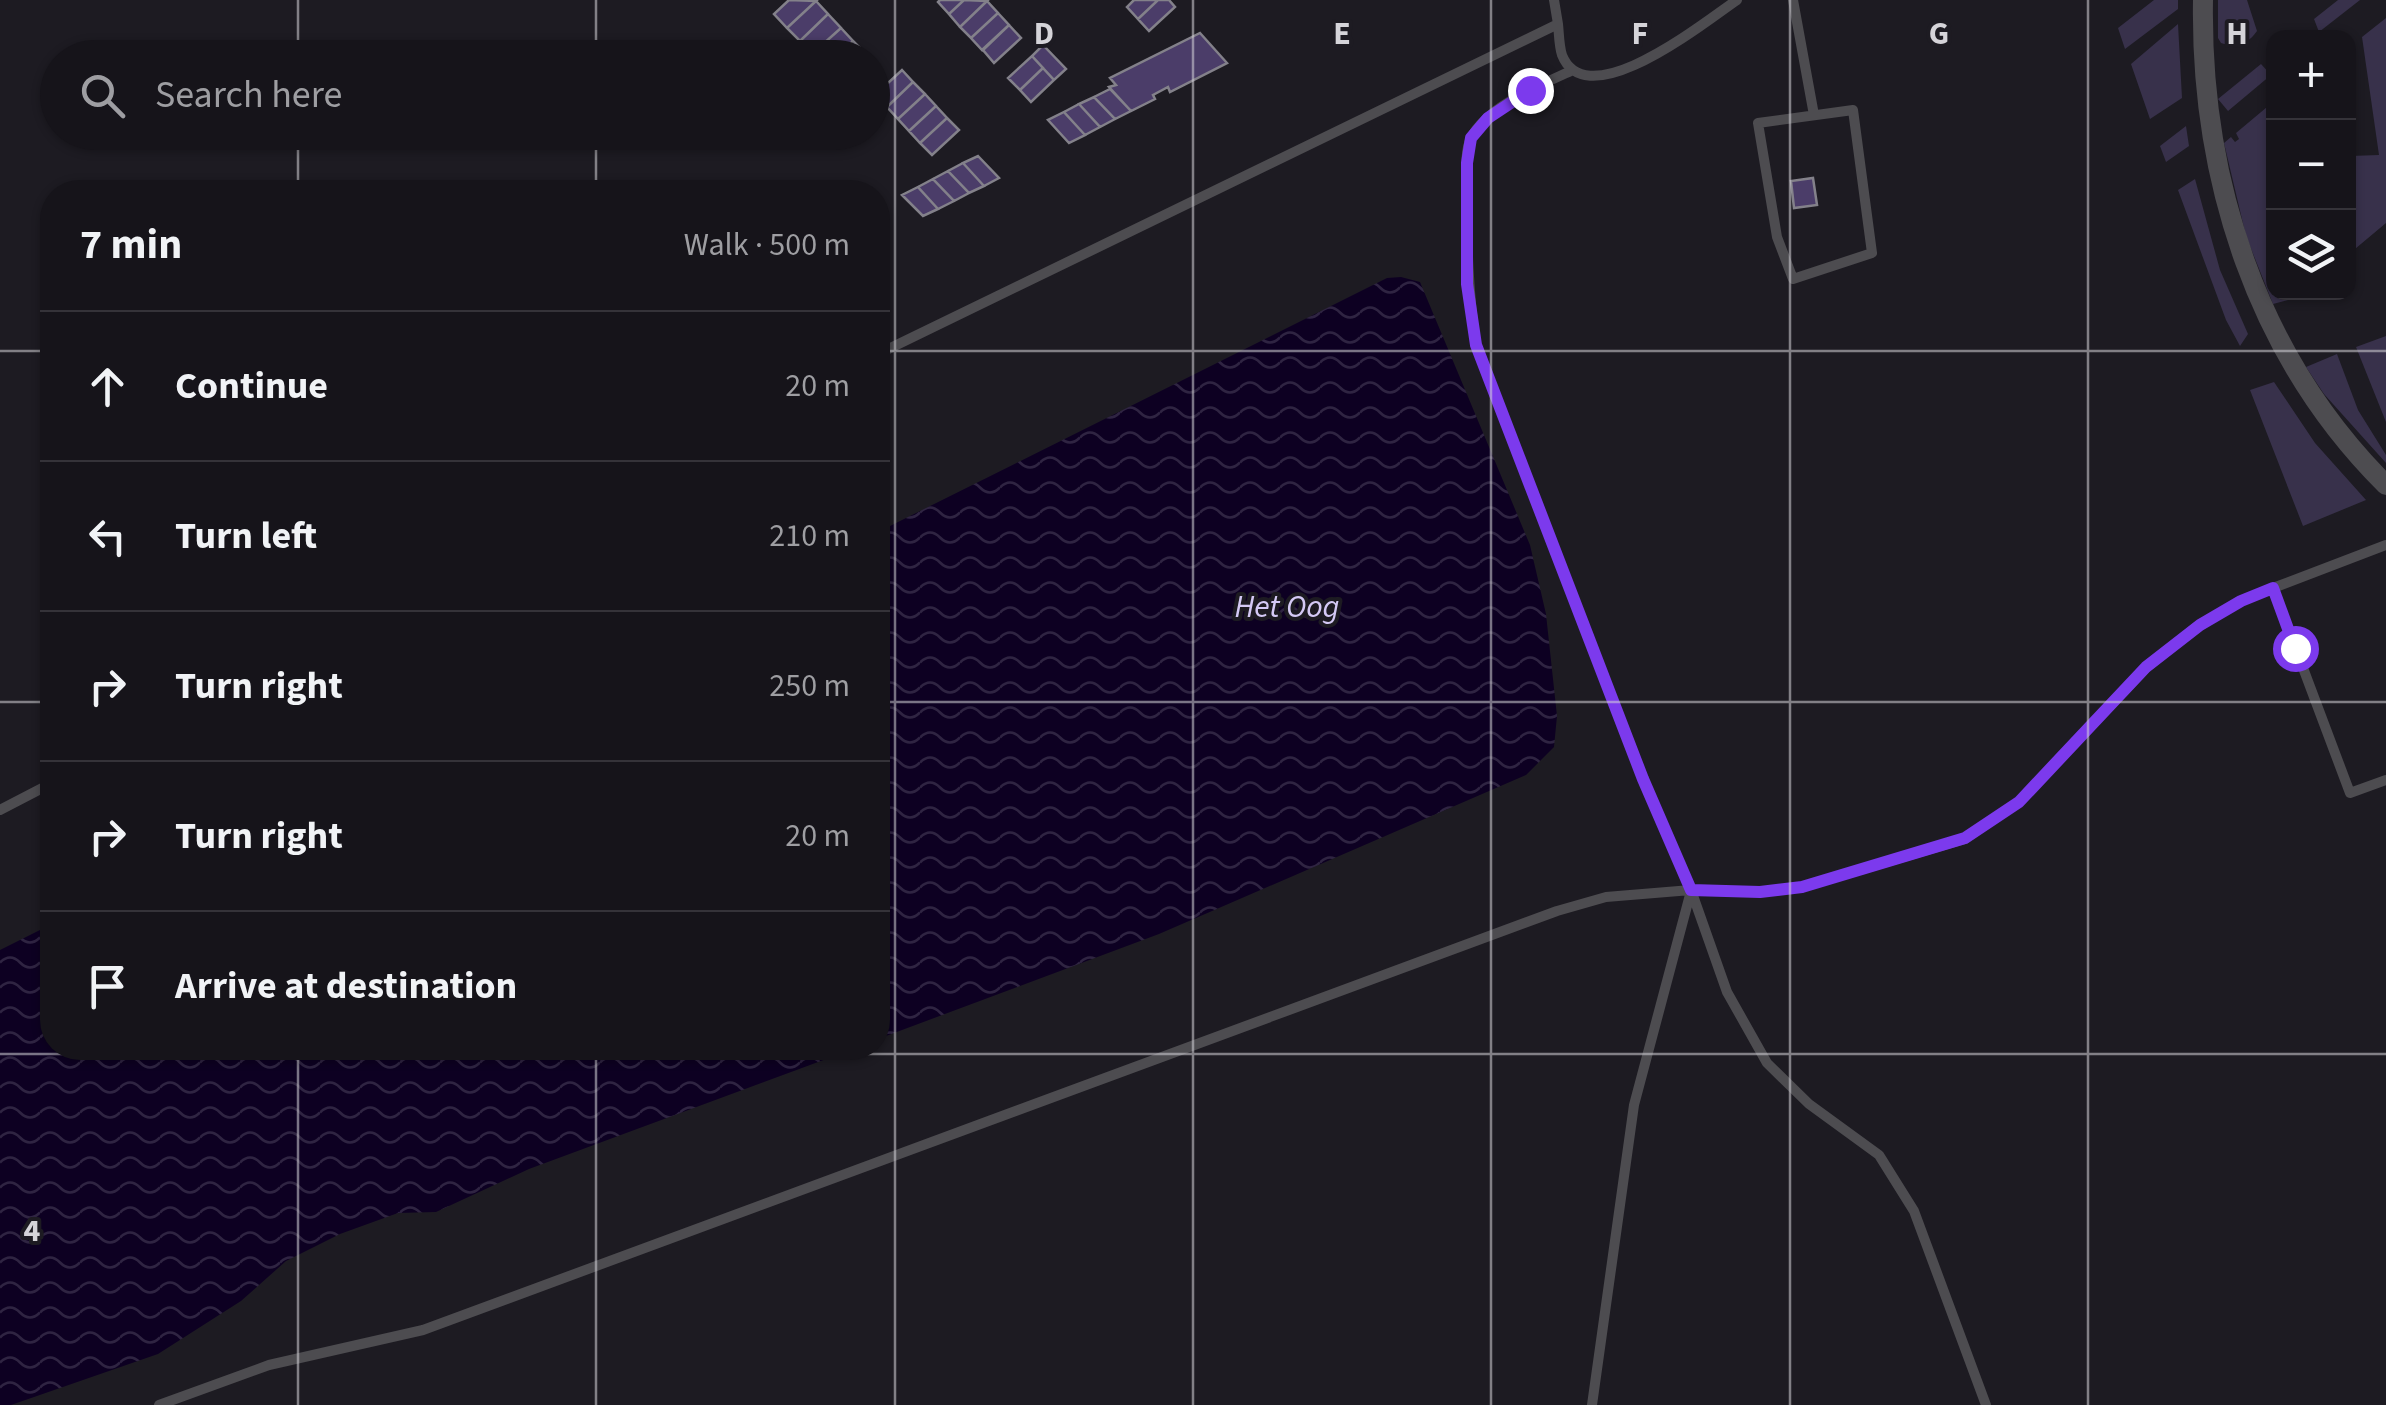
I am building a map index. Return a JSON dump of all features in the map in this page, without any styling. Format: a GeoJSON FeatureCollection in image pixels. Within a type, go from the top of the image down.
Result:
{"type":"FeatureCollection","features":[{"type":"Feature","properties":{"kind":"street"},"geometry":{"type":"LineString","coordinates":[[2203,0],[2212,136],[2228,211],[2246,266],[2268,318],[2305,384],[2344,440],[2386,485]]}},
{"type":"Feature","properties":{"kind":"lane"},"geometry":{"type":"LineString","coordinates":[[1554,0],[1562,56],[1584,76],[1612,74],[1651,58],[1737,0]]}},
{"type":"Feature","properties":{"kind":"lane"},"geometry":{"type":"LineString","coordinates":[[1793,0],[1814,115]]}},
{"type":"Feature","properties":{"kind":"lane"},"geometry":{"type":"LineString","coordinates":[[890,348],[1558,24]]}},
{"type":"Feature","properties":{"kind":"lane"},"geometry":{"type":"LineString","coordinates":[[1574,70],[1516,99],[1488,118],[1471,138],[1467,163],[1467,284],[1476,345],[1643,779],[1691,890],[1727,992],[1766,1062],[1809,1104],[1879,1155],[1914,1211],[1986,1405]]}},
{"type":"Feature","properties":{"kind":"lane"},"geometry":{"type":"LineString","coordinates":[[1852,110],[1872,254],[1793,279],[1778,236],[1758,123],[1814,115],[1852,110]]}},
{"type":"Feature","properties":{"kind":"lane"},"geometry":{"type":"LineString","coordinates":[[159,1405],[268,1365],[424,1330],[1557,911],[1606,897],[1802,887],[1965,838],[2019,802],[2146,667],[2200,625],[2241,601],[2386,545]]}},
{"type":"Feature","properties":{"kind":"lane"},"geometry":{"type":"LineString","coordinates":[[2273,588],[2350,794],[2386,780]]}},
{"type":"Feature","properties":{"kind":"lane"},"geometry":{"type":"LineString","coordinates":[[0,810],[40,789]]}},
{"type":"Feature","properties":{"kind":"lane"},"geometry":{"type":"LineString","coordinates":[[1592,1405],[1634,1104],[1691,890]]}},
{"type":"Feature","properties":{"kind":"shaded area"},"geometry":{"type":"Polygon","coordinates":[[[2154,0],[2178,0],[2178,9],[2125,49],[2118,28],[2154,0]]]}},
{"type":"Feature","properties":{"kind":"shaded area"},"geometry":{"type":"Polygon","coordinates":[[[2218,0],[2247,0],[2257,31],[2242,44],[2221,43],[2218,0]]]}},
{"type":"Feature","properties":{"kind":"shaded area"},"geometry":{"type":"Polygon","coordinates":[[[2338,0],[2360,0],[2322,30],[2314,19],[2338,0]]]}},
{"type":"Feature","properties":{"kind":"shaded area"},"geometry":{"type":"Polygon","coordinates":[[[2386,18],[2386,223],[2356,248],[2356,156],[2379,155],[2362,37],[2386,18]]]}},
{"type":"Feature","properties":{"kind":"shaded area"},"geometry":{"type":"Polygon","coordinates":[[[2178,24],[2182,98],[2150,119],[2131,64],[2178,24]]]}},
{"type":"Feature","properties":{"kind":"shaded area"},"geometry":{"type":"Polygon","coordinates":[[[2261,64],[2266,70],[2266,79],[2228,111],[2218,99],[2261,64]]]}},
{"type":"Feature","properties":{"kind":"shaded area"},"geometry":{"type":"Polygon","coordinates":[[[2266,108],[2266,286],[2246,236],[2224,143],[2231,137],[2235,142],[2239,139],[2236,133],[2266,108]]]}},
{"type":"Feature","properties":{"kind":"shaded area"},"geometry":{"type":"Polygon","coordinates":[[[2186,126],[2189,146],[2166,162],[2160,146],[2186,126]]]}},
{"type":"Feature","properties":{"kind":"shaded area"},"geometry":{"type":"Polygon","coordinates":[[[2195,179],[2220,270],[2248,334],[2240,346],[2226,320],[2178,190],[2195,179]]]}},
{"type":"Feature","properties":{"kind":"shaded area"},"geometry":{"type":"Polygon","coordinates":[[[2386,336],[2386,422],[2356,347],[2386,336]]]}},
{"type":"Feature","properties":{"kind":"shaded area"},"geometry":{"type":"Polygon","coordinates":[[[2337,354],[2358,410],[2386,455],[2386,463],[2324,394],[2306,367],[2337,354]]]}},
{"type":"Feature","properties":{"kind":"shaded area"},"geometry":{"type":"Polygon","coordinates":[[[2274,382],[2315,443],[2366,500],[2303,526],[2250,390],[2274,382]]]}},
{"type":"Feature","properties":{"kind":"water","name":"Het Oog"},"geometry":{"type":"Polygon","coordinates":[[[1387,278],[1420,282],[1530,545],[1546,614],[1557,716],[1554,747],[1526,775],[1159,934],[890,1035],[890,526],[1387,278]]]}},
{"type":"Feature","properties":{"kind":"water"},"geometry":{"type":"Polygon","coordinates":[[[40,930],[40,1060],[824,1060],[529,1169],[436,1212],[398,1213],[340,1234],[286,1261],[241,1301],[158,1354],[11,1405],[0,1405],[0,950],[40,930]]]}},
{"type":"Feature","properties":{"kind":"building"},"geometry":{"type":"Polygon","coordinates":[[[789,0],[816,1],[787,28],[774,14],[789,0]]]}},
{"type":"Feature","properties":{"kind":"building"},"geometry":{"type":"Polygon","coordinates":[[[940,0],[964,0],[949,14],[940,0]]]}},
{"type":"Feature","properties":{"kind":"building"},"geometry":{"type":"Polygon","coordinates":[[[964,0],[987,1],[960,27],[949,14],[964,0]]]}},
{"type":"Feature","properties":{"kind":"building"},"geometry":{"type":"Polygon","coordinates":[[[1134,0],[1158,0],[1138,19],[1127,7],[1134,0]]]}},
{"type":"Feature","properties":{"kind":"building"},"geometry":{"type":"Polygon","coordinates":[[[1158,0],[1169,0],[1175,7],[1149,31],[1138,19],[1158,0]]]}},
{"type":"Feature","properties":{"kind":"building"},"geometry":{"type":"Polygon","coordinates":[[[816,1],[828,14],[801,40],[787,28],[816,1]]]}},
{"type":"Feature","properties":{"kind":"building"},"geometry":{"type":"Polygon","coordinates":[[[987,1],[998,13],[971,38],[960,27],[987,1]]]}},
{"type":"Feature","properties":{"kind":"building"},"geometry":{"type":"Polygon","coordinates":[[[998,13],[1009,25],[982,50],[971,38],[998,13]]]}},
{"type":"Feature","properties":{"kind":"building"},"geometry":{"type":"Polygon","coordinates":[[[828,14],[841,28],[828,40],[801,40],[828,14]]]}},
{"type":"Feature","properties":{"kind":"building"},"geometry":{"type":"Polygon","coordinates":[[[1009,25],[1021,38],[994,63],[983,50],[1009,25]]]}},
{"type":"Feature","properties":{"kind":"building"},"geometry":{"type":"Polygon","coordinates":[[[841,28],[852,40],[828,40],[841,28]]]}},
{"type":"Feature","properties":{"kind":"building"},"geometry":{"type":"Polygon","coordinates":[[[1200,33],[1227,63],[1170,92],[1168,87],[1131,111],[1109,87],[1116,85],[1110,78],[1200,33]]]}},
{"type":"Feature","properties":{"kind":"building"},"geometry":{"type":"Polygon","coordinates":[[[1043,45],[1066,69],[1054,80],[1032,56],[1043,45]]]}},
{"type":"Feature","properties":{"kind":"building"},"geometry":{"type":"Polygon","coordinates":[[[1032,56],[1043,68],[1020,90],[1008,78],[1032,56]]]}},
{"type":"Feature","properties":{"kind":"building"},"geometry":{"type":"Polygon","coordinates":[[[1043,68],[1054,80],[1031,102],[1020,90],[1043,68]]]}},
{"type":"Feature","properties":{"kind":"building"},"geometry":{"type":"Polygon","coordinates":[[[902,70],[913,82],[890,104],[890,81],[902,70]]]}},
{"type":"Feature","properties":{"kind":"building"},"geometry":{"type":"Polygon","coordinates":[[[913,82],[925,94],[898,119],[890,104],[913,82]]]}},
{"type":"Feature","properties":{"kind":"building"},"geometry":{"type":"Polygon","coordinates":[[[1110,89],[1131,111],[1115,119],[1094,97],[1110,89]]]}},
{"type":"Feature","properties":{"kind":"building"},"geometry":{"type":"Polygon","coordinates":[[[925,94],[936,106],[909,131],[898,119],[925,94]]]}},
{"type":"Feature","properties":{"kind":"building"},"geometry":{"type":"Polygon","coordinates":[[[1094,97],[1115,119],[1100,127],[1079,104],[1094,97]]]}},
{"type":"Feature","properties":{"kind":"building"},"geometry":{"type":"Polygon","coordinates":[[[1079,104],[1100,127],[1085,135],[1064,112],[1079,104]]]}},
{"type":"Feature","properties":{"kind":"building"},"geometry":{"type":"Polygon","coordinates":[[[936,106],[947,118],[920,143],[909,131],[936,106]]]}},
{"type":"Feature","properties":{"kind":"building"},"geometry":{"type":"Polygon","coordinates":[[[1064,112],[1085,135],[1069,143],[1048,120],[1064,112]]]}},
{"type":"Feature","properties":{"kind":"building"},"geometry":{"type":"Polygon","coordinates":[[[947,118],[959,130],[932,155],[920,143],[947,118]]]}},
{"type":"Feature","properties":{"kind":"building"},"geometry":{"type":"Polygon","coordinates":[[[978,156],[999,178],[984,186],[963,163],[978,156]]]}},
{"type":"Feature","properties":{"kind":"building"},"geometry":{"type":"Polygon","coordinates":[[[963,163],[984,186],[969,193],[948,171],[963,163]]]}},
{"type":"Feature","properties":{"kind":"building"},"geometry":{"type":"Polygon","coordinates":[[[948,171],[969,193],[954,201],[933,179],[948,171]]]}},
{"type":"Feature","properties":{"kind":"building"},"geometry":{"type":"Polygon","coordinates":[[[1813,178],[1817,205],[1794,208],[1791,181],[1813,178]]]}},
{"type":"Feature","properties":{"kind":"building"},"geometry":{"type":"Polygon","coordinates":[[[933,179],[954,201],[938,209],[918,187],[933,179]]]}},
{"type":"Feature","properties":{"kind":"building"},"geometry":{"type":"Polygon","coordinates":[[[918,187],[938,209],[923,216],[902,195],[918,187]]]}},
{"type":"Feature","properties":{"kind":"route"},"geometry":{"type":"LineString","coordinates":[[1530,90],[1488,118],[1471,138],[1467,163],[1467,284],[1476,345],[1643,779],[1691,890],[1760,892],[1802,887],[1965,838],[2019,802],[2146,667],[2200,625],[2273,588],[2295,648]]}}]}
